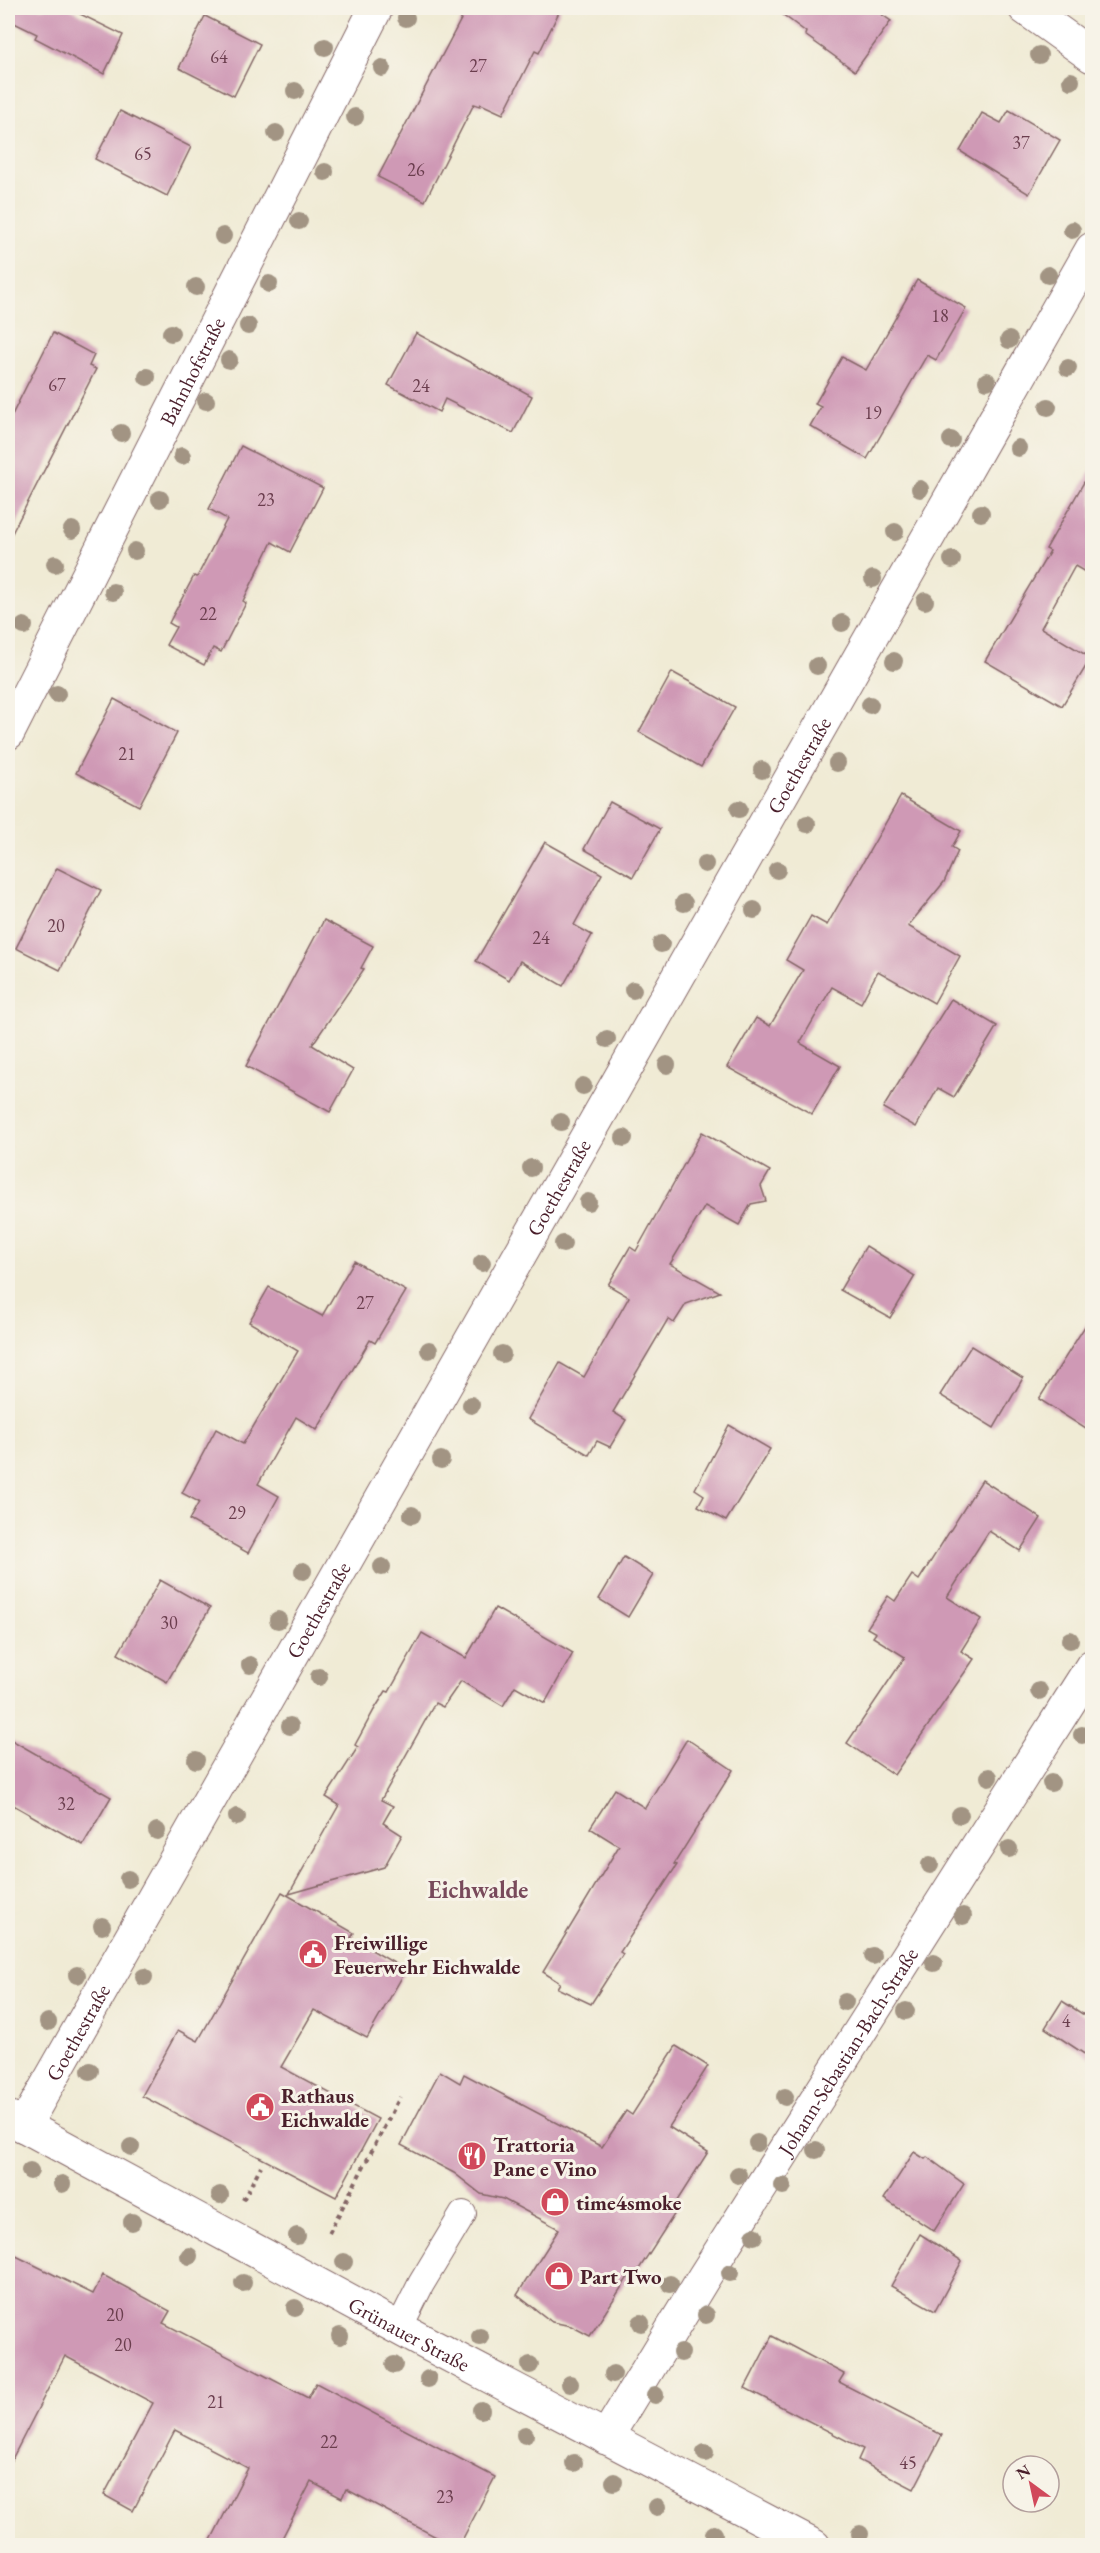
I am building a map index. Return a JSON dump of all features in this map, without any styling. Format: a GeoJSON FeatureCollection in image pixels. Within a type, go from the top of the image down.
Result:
{"type":"FeatureCollection","features":[{"type":"Feature","properties":{"kind":"street","name":"Bahnhofstraße"},"geometry":{"type":"LineString","coordinates":[[8,731],[376,8]]}},
{"type":"Feature","properties":{"kind":"street"},"geometry":{"type":"LineString","coordinates":[[1025,8],[1092,56]]}},
{"type":"Feature","properties":{"kind":"street","name":"Goethestraße"},"geometry":{"type":"LineString","coordinates":[[16,2122],[1092,249]]}},
{"type":"Feature","properties":{"kind":"street","name":"Johann-Sebastian-Bach-Straße"},"geometry":{"type":"LineString","coordinates":[[606,2438],[698,2287],[1092,1666]]}},
{"type":"Feature","properties":{"kind":"street","name":"Grünauer Straße"},"geometry":{"type":"LineString","coordinates":[[16,2122],[606,2438],[814,2546]]}},
{"type":"Feature","properties":{"kind":"lane"},"geometry":{"type":"LineString","coordinates":[[399,2328],[421,2284],[463,2214]]}},
{"type":"Feature","properties":{"kind":"path"},"geometry":{"type":"LineString","coordinates":[[328,2233],[400,2097]]}},
{"type":"Feature","properties":{"kind":"path"},"geometry":{"type":"LineString","coordinates":[[256,2176],[261,2166]]}},
{"type":"Feature","properties":{"kind":"building"},"geometry":{"type":"Polygon","coordinates":[[[8,8],[68,8],[123,35],[104,74],[35,38],[37,34],[8,20],[8,8]]]}},
{"type":"Feature","properties":{"kind":"building"},"geometry":{"type":"Polygon","coordinates":[[[467,8],[561,8],[539,53],[535,51],[503,114],[481,104],[480,106],[474,104],[425,201],[378,177],[467,8]]]}},
{"type":"Feature","properties":{"kind":"building"},"geometry":{"type":"Polygon","coordinates":[[[774,8],[872,8],[891,21],[855,71],[805,35],[806,32],[774,8]]]}},
{"type":"Feature","properties":{"kind":"building"},"geometry":{"type":"Polygon","coordinates":[[[205,16],[260,44],[234,96],[179,68],[205,16]]]}},
{"type":"Feature","properties":{"kind":"building"},"geometry":{"type":"Polygon","coordinates":[[[1009,110],[1060,140],[1029,194],[960,151],[982,113],[1001,123],[1009,110]]]}},
{"type":"Feature","properties":{"kind":"building"},"geometry":{"type":"Polygon","coordinates":[[[120,111],[191,147],[167,196],[95,159],[120,111]]]}},
{"type":"Feature","properties":{"kind":"building"},"geometry":{"type":"Polygon","coordinates":[[[917,280],[966,308],[936,360],[927,355],[867,459],[810,426],[821,407],[815,404],[842,357],[866,370],[917,280]]]}},
{"type":"Feature","properties":{"kind":"building"},"geometry":{"type":"Polygon","coordinates":[[[53,333],[94,355],[89,366],[96,369],[8,541],[8,423],[53,333]]]}},
{"type":"Feature","properties":{"kind":"building"},"geometry":{"type":"Polygon","coordinates":[[[416,333],[532,396],[513,433],[445,399],[439,412],[388,385],[416,333]]]}},
{"type":"Feature","properties":{"kind":"building"},"geometry":{"type":"Polygon","coordinates":[[[241,446],[323,488],[290,552],[272,542],[243,601],[246,603],[221,652],[213,648],[204,665],[166,645],[176,627],[169,623],[194,576],[197,577],[227,519],[209,509],[241,446]]]}},
{"type":"Feature","properties":{"kind":"building"},"geometry":{"type":"Polygon","coordinates":[[[1092,468],[1092,576],[1075,566],[1041,628],[1091,658],[1062,706],[985,661],[1050,551],[1046,549],[1092,468]]]}},
{"type":"Feature","properties":{"kind":"building"},"geometry":{"type":"Polygon","coordinates":[[[672,672],[735,707],[701,767],[639,732],[672,672]]]}},
{"type":"Feature","properties":{"kind":"building"},"geometry":{"type":"Polygon","coordinates":[[[114,699],[177,733],[139,806],[76,773],[114,699]]]}},
{"type":"Feature","properties":{"kind":"building"},"geometry":{"type":"Polygon","coordinates":[[[901,796],[961,831],[952,847],[958,851],[944,882],[908,926],[960,956],[934,1003],[878,971],[861,1003],[832,987],[800,1043],[840,1066],[812,1114],[727,1067],[756,1018],[770,1026],[803,970],[786,960],[811,916],[827,925],[901,796]]]}},
{"type":"Feature","properties":{"kind":"building"},"geometry":{"type":"Polygon","coordinates":[[[610,802],[660,829],[633,877],[584,849],[610,802]]]}},
{"type":"Feature","properties":{"kind":"building"},"geometry":{"type":"Polygon","coordinates":[[[545,842],[602,874],[574,925],[592,935],[563,986],[520,961],[509,980],[476,961],[545,842]]]}},
{"type":"Feature","properties":{"kind":"building"},"geometry":{"type":"Polygon","coordinates":[[[57,868],[101,890],[60,970],[16,948],[57,868]]]}},
{"type":"Feature","properties":{"kind":"building"},"geometry":{"type":"Polygon","coordinates":[[[324,920],[373,946],[361,968],[364,969],[312,1045],[353,1070],[330,1112],[246,1066],[324,920]]]}},
{"type":"Feature","properties":{"kind":"building"},"geometry":{"type":"Polygon","coordinates":[[[951,999],[997,1026],[954,1097],[938,1088],[916,1127],[883,1108],[951,999]]]}},
{"type":"Feature","properties":{"kind":"building"},"geometry":{"type":"Polygon","coordinates":[[[702,1132],[770,1171],[761,1186],[766,1201],[751,1204],[739,1225],[705,1206],[670,1264],[720,1292],[686,1304],[674,1323],[668,1319],[613,1412],[626,1420],[610,1447],[597,1441],[589,1455],[528,1419],[560,1363],[584,1377],[629,1297],[608,1285],[630,1247],[636,1251],[702,1132]]]}},
{"type":"Feature","properties":{"kind":"building"},"geometry":{"type":"Polygon","coordinates":[[[866,1246],[915,1276],[890,1318],[840,1290],[866,1246]]]}},
{"type":"Feature","properties":{"kind":"building"},"geometry":{"type":"Polygon","coordinates":[[[354,1261],[406,1291],[375,1343],[370,1340],[317,1430],[296,1417],[258,1484],[279,1496],[248,1553],[189,1520],[199,1502],[182,1493],[216,1429],[243,1444],[298,1351],[249,1322],[269,1287],[322,1316],[354,1261]]]}},
{"type":"Feature","properties":{"kind":"building"},"geometry":{"type":"Polygon","coordinates":[[[1092,1315],[1092,1433],[1039,1399],[1092,1315]]]}},
{"type":"Feature","properties":{"kind":"building"},"geometry":{"type":"Polygon","coordinates":[[[971,1346],[1023,1378],[994,1428],[940,1395],[971,1346]]]}},
{"type":"Feature","properties":{"kind":"building"},"geometry":{"type":"Polygon","coordinates":[[[729,1425],[770,1449],[726,1521],[698,1506],[704,1495],[695,1489],[729,1425]]]}},
{"type":"Feature","properties":{"kind":"building"},"geometry":{"type":"Polygon","coordinates":[[[982,1480],[1041,1518],[1020,1551],[989,1531],[947,1597],[981,1619],[961,1651],[974,1659],[894,1775],[847,1743],[905,1657],[873,1637],[876,1633],[867,1628],[888,1596],[895,1601],[912,1575],[919,1580],[982,1480]]]}},
{"type":"Feature","properties":{"kind":"building"},"geometry":{"type":"Polygon","coordinates":[[[624,1557],[653,1575],[628,1617],[599,1599],[624,1557]]]}},
{"type":"Feature","properties":{"kind":"building"},"geometry":{"type":"Polygon","coordinates":[[[160,1580],[210,1608],[167,1682],[118,1654],[160,1580]]]}},
{"type":"Feature","properties":{"kind":"building"},"geometry":{"type":"Polygon","coordinates":[[[495,1608],[573,1653],[545,1703],[515,1686],[503,1706],[461,1681],[443,1707],[435,1703],[381,1800],[393,1806],[383,1823],[402,1835],[384,1867],[289,1894],[339,1805],[326,1797],[358,1747],[355,1745],[374,1710],[386,1691],[389,1692],[422,1633],[466,1658],[495,1608]]]}},
{"type":"Feature","properties":{"kind":"building"},"geometry":{"type":"Polygon","coordinates":[[[8,1738],[111,1797],[83,1845],[8,1802],[8,1738]]]}},
{"type":"Feature","properties":{"kind":"building"},"geometry":{"type":"Polygon","coordinates":[[[687,1739],[733,1770],[674,1864],[677,1865],[620,1952],[623,1954],[591,2004],[557,1988],[560,1983],[543,1972],[619,1846],[590,1828],[615,1789],[645,1808],[687,1739]]]}},
{"type":"Feature","properties":{"kind":"building"},"geometry":{"type":"Polygon","coordinates":[[[282,1892],[354,1933],[351,1938],[406,1970],[367,2038],[314,2010],[281,2067],[378,2119],[336,2197],[142,2096],[178,2030],[198,2041],[282,1892]]]}},
{"type":"Feature","properties":{"kind":"building"},"geometry":{"type":"Polygon","coordinates":[[[1062,2001],[1092,2020],[1092,2059],[1045,2028],[1062,2001]]]}},
{"type":"Feature","properties":{"kind":"building"},"geometry":{"type":"Polygon","coordinates":[[[676,2046],[708,2066],[669,2127],[708,2152],[673,2207],[677,2210],[632,2280],[628,2277],[590,2336],[571,2326],[552,2322],[517,2295],[559,2229],[503,2199],[481,2194],[454,2173],[401,2145],[440,2071],[460,2083],[464,2074],[602,2147],[626,2111],[632,2115],[676,2046]]]}},
{"type":"Feature","properties":{"kind":"building"},"geometry":{"type":"Polygon","coordinates":[[[914,2152],[925,2159],[927,2157],[964,2184],[934,2231],[884,2199],[914,2152]]]}},
{"type":"Feature","properties":{"kind":"building"},"geometry":{"type":"Polygon","coordinates":[[[920,2234],[962,2261],[935,2311],[891,2286],[920,2234]]]}},
{"type":"Feature","properties":{"kind":"building"},"geometry":{"type":"Polygon","coordinates":[[[8,2252],[93,2294],[103,2275],[170,2311],[163,2323],[308,2398],[316,2383],[495,2477],[459,2546],[453,2546],[346,2489],[342,2498],[311,2482],[278,2546],[208,2546],[248,2468],[175,2430],[133,2511],[104,2495],[153,2403],[65,2356],[8,2467],[8,2252]]]}},
{"type":"Feature","properties":{"kind":"building"},"geometry":{"type":"Polygon","coordinates":[[[772,2336],[844,2374],[839,2382],[942,2435],[914,2489],[858,2460],[863,2449],[745,2388],[772,2336]]]}},
{"type":"Feature","properties":{"kind":"place","name":"Freiwillige Feuerwehr Eichwalde"},"geometry":{"type":"Point","coordinates":[313,1954]}},
{"type":"Feature","properties":{"kind":"place","name":"Rathaus Eichwalde"},"geometry":{"type":"Point","coordinates":[260,2107]}},
{"type":"Feature","properties":{"kind":"place","name":"Trattoria Pane e Vino"},"geometry":{"type":"Point","coordinates":[472,2156]}},
{"type":"Feature","properties":{"kind":"place","name":"time4smoke"},"geometry":{"type":"Point","coordinates":[555,2202]}},
{"type":"Feature","properties":{"kind":"place","name":"Part Two"},"geometry":{"type":"Point","coordinates":[559,2276]}},
{"type":"Feature","properties":{"kind":"district","name":"Eichwalde"},"geometry":{"type":"Point","coordinates":[478,1889]}}]}
